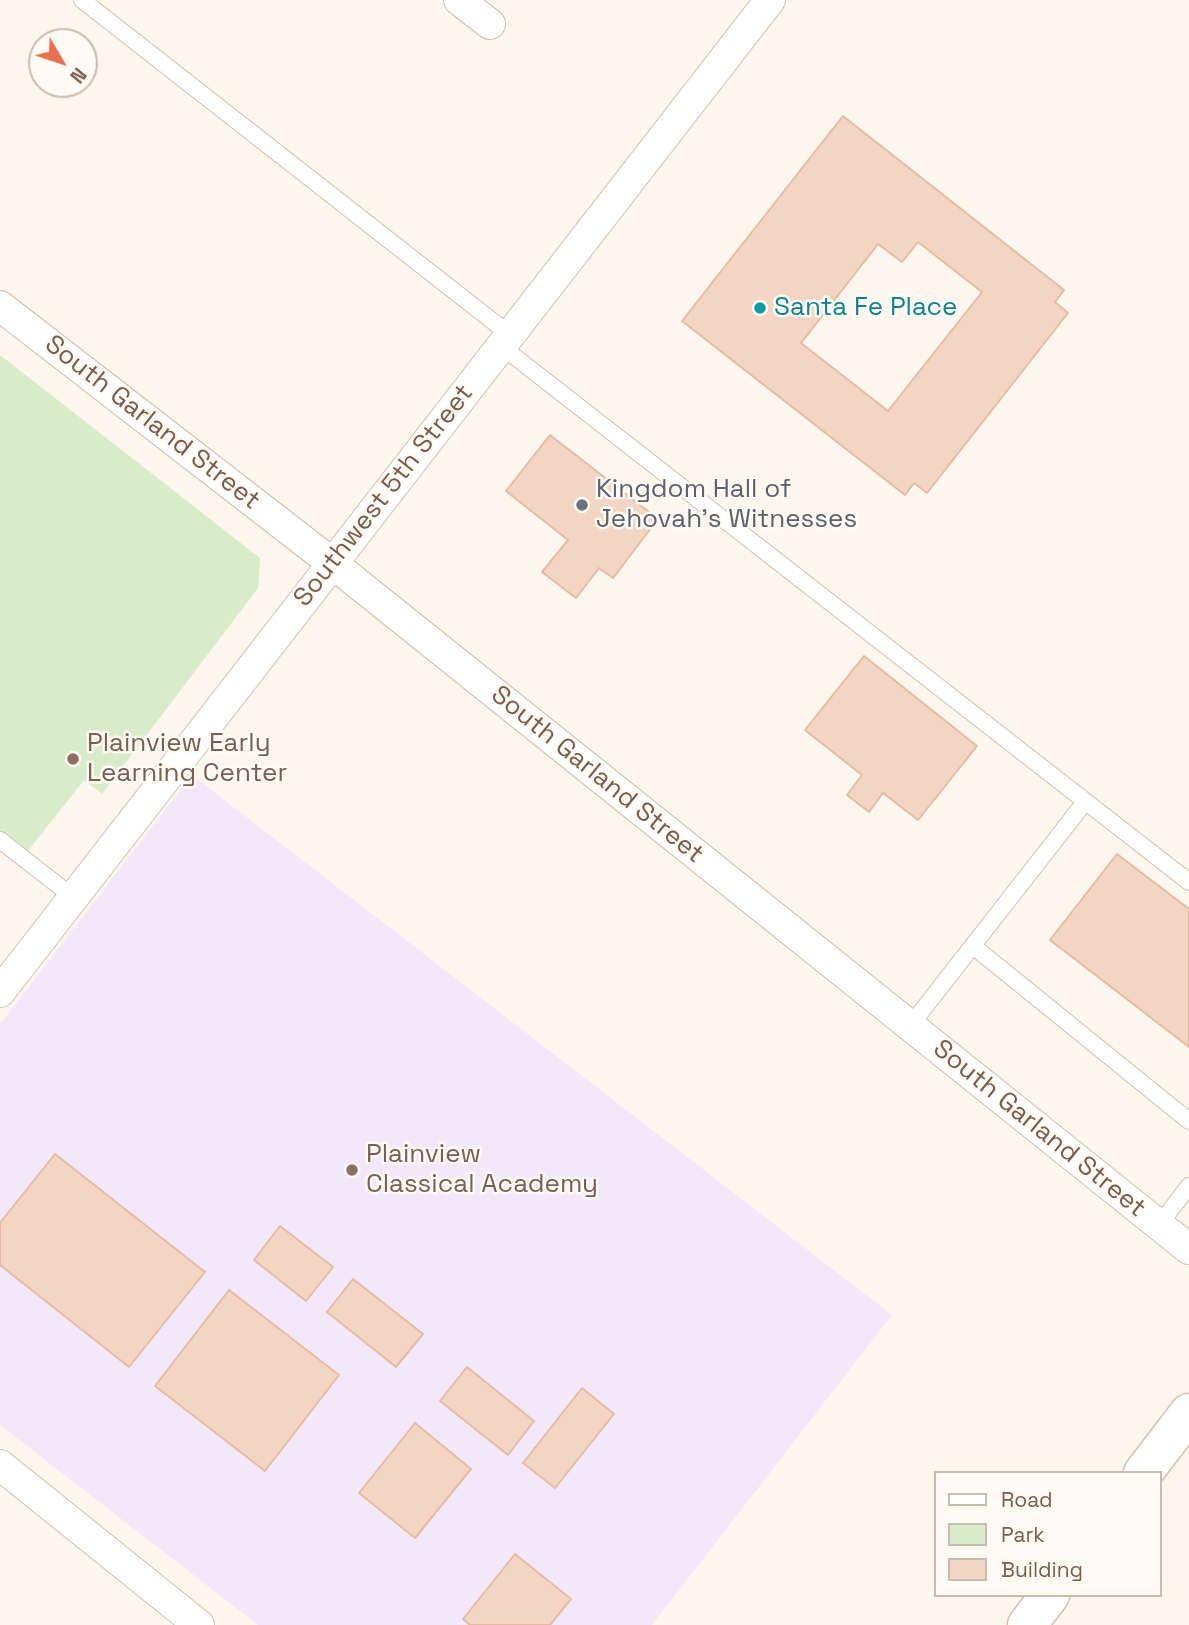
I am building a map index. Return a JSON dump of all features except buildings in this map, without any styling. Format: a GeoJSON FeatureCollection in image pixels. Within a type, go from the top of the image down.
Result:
{"type":"FeatureCollection","features":[{"type":"Feature","properties":{"kind":"main road"},"geometry":{"type":"LineString","coordinates":[[1145,1471],[1180,1431]]}},
{"type":"Feature","properties":{"kind":"main road"},"geometry":{"type":"LineString","coordinates":[[1027,1625],[1048,1597]]}},
{"type":"Feature","properties":{"kind":"street"},"geometry":{"type":"LineString","coordinates":[[459,0],[490,24]]}},
{"type":"Feature","properties":{"kind":"street","name":"Southwest 5th Street"},"geometry":{"type":"LineString","coordinates":[[0,992],[770,0]]}},
{"type":"Feature","properties":{"kind":"street","name":"South Garland Street"},"geometry":{"type":"LineString","coordinates":[[0,306],[332,563],[1189,1249]]}},
{"type":"Feature","properties":{"kind":"street"},"geometry":{"type":"LineString","coordinates":[[0,1465],[200,1625]]}},
{"type":"Feature","properties":{"kind":"lane"},"geometry":{"type":"LineString","coordinates":[[82,0],[505,340],[1189,882]]}},
{"type":"Feature","properties":{"kind":"lane"},"geometry":{"type":"LineString","coordinates":[[910,1026],[1085,802]]}},
{"type":"Feature","properties":{"kind":"lane"},"geometry":{"type":"LineString","coordinates":[[0,840],[73,897]]}},
{"type":"Feature","properties":{"kind":"lane"},"geometry":{"type":"LineString","coordinates":[[973,946],[1189,1121]]}},
{"type":"Feature","properties":{"kind":"lane"},"geometry":{"type":"LineString","coordinates":[[1159,1225],[1189,1186]]}},
{"type":"Feature","properties":{"kind":"shaded area","name":"Plainview Classical Academy"},"geometry":{"type":"Polygon","coordinates":[[[192,775],[892,1315],[652,1625],[258,1625],[0,1425],[0,1024],[192,775]]]}},
{"type":"Feature","properties":{"kind":"green space","name":"Plainview Early Learning Center"},"geometry":{"type":"Polygon","coordinates":[[[0,355],[260,558],[258,588],[102,794],[84,780],[27,852],[0,831],[0,355]]]}},
{"type":"Feature","properties":{"kind":"place","name":"Santa Fe Place"},"geometry":{"type":"Point","coordinates":[760,308]}},
{"type":"Feature","properties":{"kind":"place","name":"Kingdom Hall of Jehovah's Witnesses"},"geometry":{"type":"Point","coordinates":[582,505]}},
{"type":"Feature","properties":{"kind":"place","name":"Plainview Early Learning Center"},"geometry":{"type":"Point","coordinates":[73,759]}},
{"type":"Feature","properties":{"kind":"place","name":"Plainview Classical Academy"},"geometry":{"type":"Point","coordinates":[352,1170]}}]}
